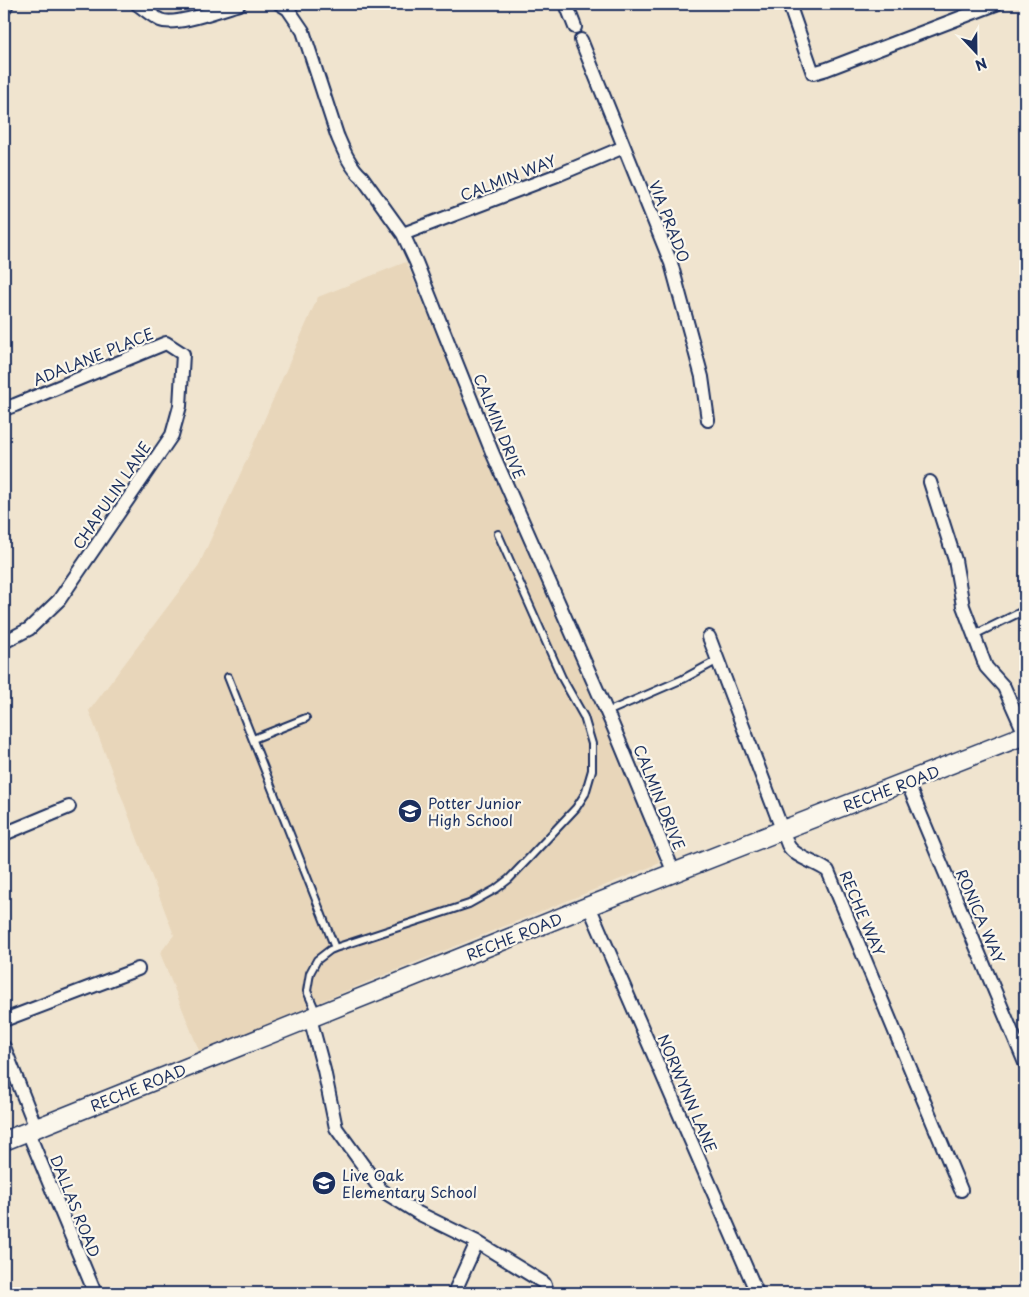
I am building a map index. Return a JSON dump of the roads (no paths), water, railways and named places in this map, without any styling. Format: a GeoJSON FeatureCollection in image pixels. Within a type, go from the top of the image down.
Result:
{"type":"FeatureCollection","features":[{"type":"Feature","properties":{"kind":"main road","name":"RECHE ROAD"},"geometry":{"type":"LineString","coordinates":[[4,1141],[589,906],[1025,735]]}},
{"type":"Feature","properties":{"kind":"street"},"geometry":{"type":"LineString","coordinates":[[4,9],[7,4]]}},
{"type":"Feature","properties":{"kind":"street"},"geometry":{"type":"LineString","coordinates":[[138,4],[160,20],[170,22],[239,4]]}},
{"type":"Feature","properties":{"kind":"street","name":"CALMIN DRIVE"},"geometry":{"type":"LineString","coordinates":[[280,4],[288,9],[302,31],[337,135],[355,171],[362,177],[403,234],[416,262],[492,452],[607,712],[674,873]]}},
{"type":"Feature","properties":{"kind":"street"},"geometry":{"type":"LineString","coordinates":[[566,4],[575,26]]}},
{"type":"Feature","properties":{"kind":"street"},"geometry":{"type":"LineString","coordinates":[[789,4],[813,73],[828,69],[996,4]]}},
{"type":"Feature","properties":{"kind":"street","name":"VIA PRADO"},"geometry":{"type":"LineString","coordinates":[[581,40],[671,263],[702,376],[708,420]]}},
{"type":"Feature","properties":{"kind":"street","name":"CALMIN WAY"},"geometry":{"type":"LineString","coordinates":[[403,234],[560,174],[624,147]]}},
{"type":"Feature","properties":{"kind":"street","name":"ADALANE PLACE"},"geometry":{"type":"LineString","coordinates":[[4,409],[166,343]]}},
{"type":"Feature","properties":{"kind":"street","name":"CHAPULIN LANE"},"geometry":{"type":"LineString","coordinates":[[4,642],[29,629],[59,600],[172,435],[180,406],[183,354],[166,343]]}},
{"type":"Feature","properties":{"kind":"street"},"geometry":{"type":"LineString","coordinates":[[930,482],[955,560],[963,606],[986,667],[1004,687],[1025,735]]}},
{"type":"Feature","properties":{"kind":"street","name":"RECHE WAY"},"geometry":{"type":"LineString","coordinates":[[709,637],[791,851],[828,871],[961,1190]]}},
{"type":"Feature","properties":{"kind":"street","name":"RONICA WAY"},"geometry":{"type":"LineString","coordinates":[[907,782],[1025,1063]]}},
{"type":"Feature","properties":{"kind":"street"},"geometry":{"type":"LineString","coordinates":[[4,834],[69,807]]}},
{"type":"Feature","properties":{"kind":"street","name":"NORWYNN LANE"},"geometry":{"type":"LineString","coordinates":[[589,906],[757,1293]]}},
{"type":"Feature","properties":{"kind":"street"},"geometry":{"type":"LineString","coordinates":[[4,1020],[138,969]]}},
{"type":"Feature","properties":{"kind":"street"},"geometry":{"type":"LineString","coordinates":[[313,1016],[336,1128],[381,1190],[418,1213],[477,1242],[544,1283],[548,1293]]}},
{"type":"Feature","properties":{"kind":"street","name":"DALLAS ROAD"},"geometry":{"type":"LineString","coordinates":[[4,1047],[32,1130],[94,1293]]}},
{"type":"Feature","properties":{"kind":"street"},"geometry":{"type":"LineString","coordinates":[[454,1293],[477,1242]]}},
{"type":"Feature","properties":{"kind":"lane"},"geometry":{"type":"LineString","coordinates":[[313,1016],[307,991],[310,973],[317,960],[335,948],[469,904],[496,890],[557,829],[576,808],[585,794],[592,770],[592,744],[584,717],[558,670],[498,534]]}},
{"type":"Feature","properties":{"kind":"lane"},"geometry":{"type":"LineString","coordinates":[[974,635],[1025,610]]}},
{"type":"Feature","properties":{"kind":"lane"},"geometry":{"type":"LineString","coordinates":[[607,712],[684,679],[718,660]]}},
{"type":"Feature","properties":{"kind":"lane"},"geometry":{"type":"LineString","coordinates":[[228,677],[335,948]]}},
{"type":"Feature","properties":{"kind":"lane"},"geometry":{"type":"LineString","coordinates":[[253,739],[306,718]]}},
{"type":"Feature","properties":{"kind":"place","name":"Potter Junior High School"},"geometry":{"type":"Point","coordinates":[410,811]}},
{"type":"Feature","properties":{"kind":"place","name":"Live Oak Elementary School"},"geometry":{"type":"Point","coordinates":[324,1183]}}]}
